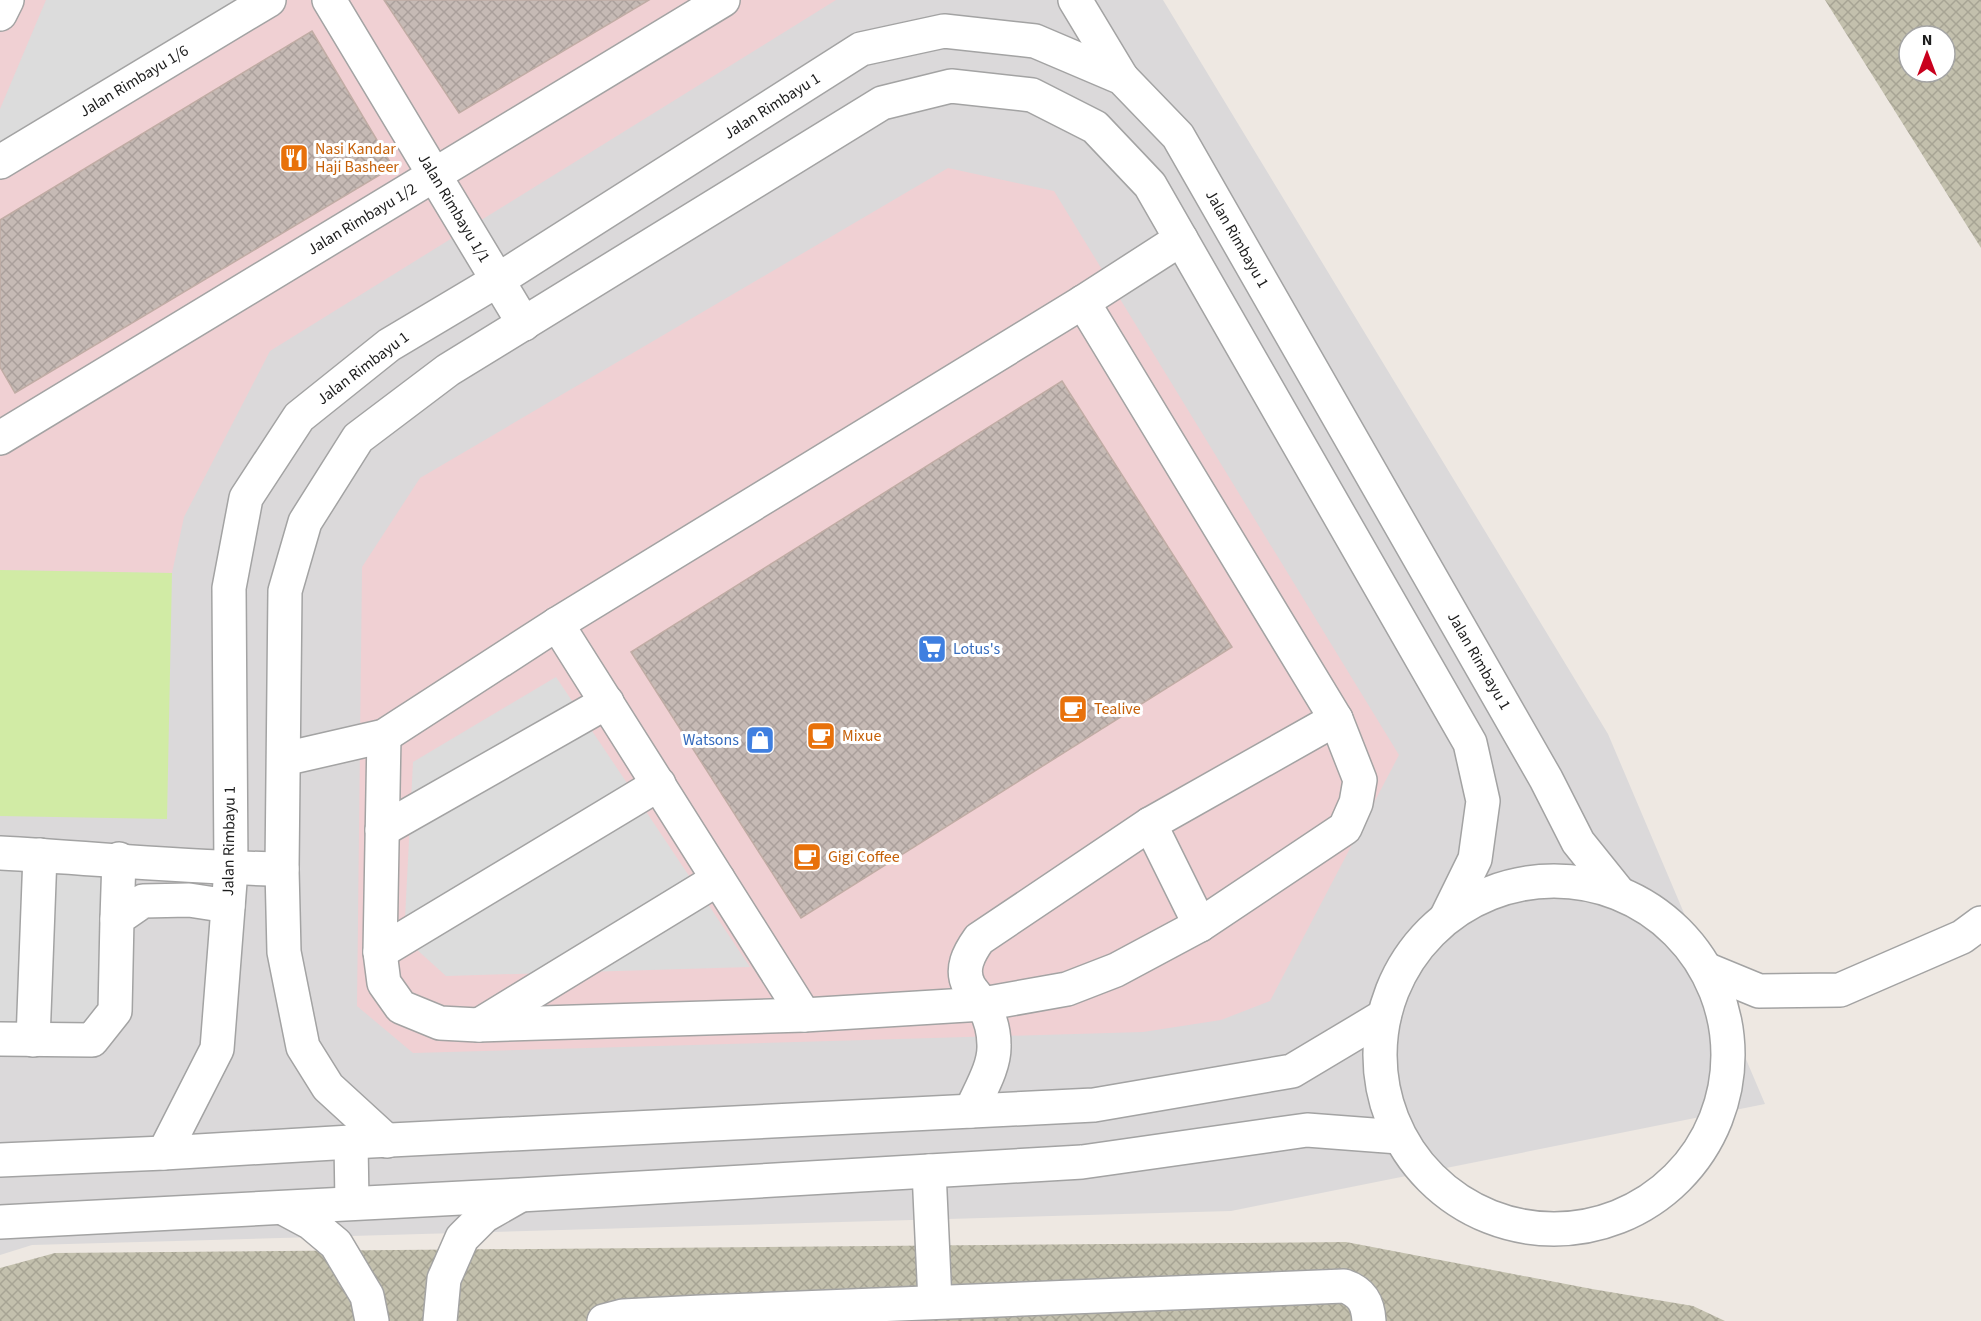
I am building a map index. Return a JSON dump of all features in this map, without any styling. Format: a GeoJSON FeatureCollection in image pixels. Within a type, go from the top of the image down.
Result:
{"type":"FeatureCollection","features":[{"type":"Feature","properties":{"kind":"street"},"geometry":{"type":"LineString","coordinates":[[0,14],[7,0]]}},
{"type":"Feature","properties":{"kind":"street","name":"Jalan Rimbayu 1/6"},"geometry":{"type":"LineString","coordinates":[[0,162],[269,0]]}},
{"type":"Feature","properties":{"kind":"street","name":"Jalan Rimbayu 1/1"},"geometry":{"type":"LineString","coordinates":[[329,0],[524,324]]}},
{"type":"Feature","properties":{"kind":"street","name":"Jalan Rimbayu 1/2"},"geometry":{"type":"LineString","coordinates":[[0,438],[723,0]]}},
{"type":"Feature","properties":{"kind":"street"},"geometry":{"type":"LineString","coordinates":[[1075,0],[1122,78]]}},
{"type":"Feature","properties":{"kind":"street","name":"Jalan Rimbayu 1"},"geometry":{"type":"LineString","coordinates":[[164,1154],[217,1049],[231,869],[229,588],[246,498],[300,417],[389,345],[498,280],[861,49],[944,31],[1035,41],[1122,78],[1178,136],[1540,768],[1578,842],[1619,892]]}},
{"type":"Feature","properties":{"kind":"street"},"geometry":{"type":"LineString","coordinates":[[387,1141],[328,1087],[303,1047],[284,952],[282,869],[285,591],[304,522],[358,438],[448,370],[882,104],[951,86],[1032,95],[1095,127],[1150,184],[1470,743],[1483,801],[1475,859],[1448,916],[1407,960],[1384,1016],[1379,1057],[1384,1098],[1400,1137],[1425,1172],[1458,1200],[1496,1219],[1539,1228],[1581,1227],[1623,1215],[1660,1194],[1692,1164],[1714,1127],[1727,1079],[1728,1026],[1708,970],[1670,923],[1619,892],[1560,881],[1501,889],[1448,916]]}},
{"type":"Feature","properties":{"kind":"street"},"geometry":{"type":"LineString","coordinates":[[284,759],[384,736],[557,624],[1083,302],[1181,239]]}},
{"type":"Feature","properties":{"kind":"street"},"geometry":{"type":"LineString","coordinates":[[384,736],[380,952],[384,983],[401,1007],[440,1023],[478,1025],[804,1015],[983,1004],[1067,989],[1116,970],[1200,925],[1345,828],[1356,803],[1360,780],[1336,719],[1083,302]]}},
{"type":"Feature","properties":{"kind":"street"},"geometry":{"type":"LineString","coordinates":[[557,624],[804,1015]]}},
{"type":"Feature","properties":{"kind":"street"},"geometry":{"type":"LineString","coordinates":[[382,830],[607,702]]}},
{"type":"Feature","properties":{"kind":"street"},"geometry":{"type":"LineString","coordinates":[[971,1111],[993,1059],[994,1045],[991,1023],[983,1004],[968,985],[965,968],[969,952],[979,939],[1150,824],[1336,719]]}},
{"type":"Feature","properties":{"kind":"street"},"geometry":{"type":"LineString","coordinates":[[380,952],[658,784]]}},
{"type":"Feature","properties":{"kind":"street"},"geometry":{"type":"LineString","coordinates":[[1150,824],[1200,925]]}},
{"type":"Feature","properties":{"kind":"street"},"geometry":{"type":"LineString","coordinates":[[0,853],[119,859],[231,869],[282,869]]}},
{"type":"Feature","properties":{"kind":"street"},"geometry":{"type":"LineString","coordinates":[[33,1040],[40,855]]}},
{"type":"Feature","properties":{"kind":"street"},"geometry":{"type":"LineString","coordinates":[[0,1039],[92,1040],[115,1011],[119,859]]}},
{"type":"Feature","properties":{"kind":"street"},"geometry":{"type":"LineString","coordinates":[[478,1025],[718,879]]}},
{"type":"Feature","properties":{"kind":"street"},"geometry":{"type":"LineString","coordinates":[[117,919],[143,901],[189,900],[228,906]]}},
{"type":"Feature","properties":{"kind":"street"},"geometry":{"type":"LineString","coordinates":[[1708,970],[1759,991],[1840,990],[1962,937],[1981,923]]}},
{"type":"Feature","properties":{"kind":"street"},"geometry":{"type":"LineString","coordinates":[[0,1160],[164,1154],[351,1142],[1094,1105],[1292,1071],[1384,1016]]}},
{"type":"Feature","properties":{"kind":"street"},"geometry":{"type":"LineString","coordinates":[[0,1222],[520,1195],[1082,1162],[1306,1130],[1400,1137]]}},
{"type":"Feature","properties":{"kind":"street"},"geometry":{"type":"LineString","coordinates":[[351,1142],[352,1203]]}},
{"type":"Feature","properties":{"kind":"street"},"geometry":{"type":"LineString","coordinates":[[929,1171],[935,1302]]}},
{"type":"Feature","properties":{"kind":"street"},"geometry":{"type":"LineString","coordinates":[[440,1321],[444,1279],[462,1238],[484,1216],[520,1195]]}},
{"type":"Feature","properties":{"kind":"street"},"geometry":{"type":"LineString","coordinates":[[283,1208],[312,1223],[336,1244],[367,1296],[372,1321]]}},
{"type":"Feature","properties":{"kind":"street"},"geometry":{"type":"LineString","coordinates":[[604,1321],[634,1316],[1344,1286],[1353,1289],[1365,1300],[1369,1321]]}},
{"type":"Feature","properties":{"kind":"shaded area"},"geometry":{"type":"Polygon","coordinates":[[[0,0],[1163,0],[1608,734],[1765,1104],[1231,1211],[32,1245],[0,1255],[0,0]]]}},
{"type":"Feature","properties":{"kind":"shaded area"},"geometry":{"type":"Polygon","coordinates":[[[0,0],[836,0],[270,351],[184,517],[172,573],[0,570],[0,0]]]}},
{"type":"Feature","properties":{"kind":"shaded area"},"geometry":{"type":"Polygon","coordinates":[[[46,0],[240,0],[0,143],[0,109],[46,0]]]}},
{"type":"Feature","properties":{"kind":"shaded area"},"geometry":{"type":"Polygon","coordinates":[[[1825,0],[1981,0],[1981,248],[1825,0]]]}},
{"type":"Feature","properties":{"kind":"shaded area"},"geometry":{"type":"Polygon","coordinates":[[[948,168],[1054,191],[1399,755],[1270,1001],[1221,1020],[1143,1032],[413,1053],[357,1006],[362,567],[420,478],[948,168]]]}},
{"type":"Feature","properties":{"kind":"shaded area"},"geometry":{"type":"Polygon","coordinates":[[[556,677],[750,967],[446,976],[404,938],[413,762],[556,677]]]}},
{"type":"Feature","properties":{"kind":"shaded area"},"geometry":{"type":"Polygon","coordinates":[[[0,840],[126,845],[125,1020],[0,1050],[0,840]]]}},
{"type":"Feature","properties":{"kind":"shaded area"},"geometry":{"type":"Polygon","coordinates":[[[1346,1242],[1693,1306],[1725,1321],[0,1321],[0,1268],[55,1253],[1346,1242]]]}},
{"type":"Feature","properties":{"kind":"green space"},"geometry":{"type":"Polygon","coordinates":[[[0,570],[172,573],[167,819],[0,816],[0,570]]]}},
{"type":"Feature","properties":{"kind":"building"},"geometry":{"type":"Polygon","coordinates":[[[384,0],[649,0],[459,113],[384,0]]]}},
{"type":"Feature","properties":{"kind":"building"},"geometry":{"type":"Polygon","coordinates":[[[312,31],[393,167],[15,393],[0,367],[0,220],[312,31]]]}},
{"type":"Feature","properties":{"kind":"building","name":"Lotus's"},"geometry":{"type":"Polygon","coordinates":[[[1062,381],[1232,647],[801,918],[631,652],[1062,381]]]}},
{"type":"Feature","properties":{"kind":"place","name":"Nasi Kandar Haji Basheer"},"geometry":{"type":"Point","coordinates":[294,158]}},
{"type":"Feature","properties":{"kind":"place","name":"Lotus's"},"geometry":{"type":"Point","coordinates":[932,649]}},
{"type":"Feature","properties":{"kind":"place","name":"Tealive"},"geometry":{"type":"Point","coordinates":[1073,709]}},
{"type":"Feature","properties":{"kind":"place","name":"Mixue"},"geometry":{"type":"Point","coordinates":[821,736]}},
{"type":"Feature","properties":{"kind":"place","name":"Watsons"},"geometry":{"type":"Point","coordinates":[760,740]}},
{"type":"Feature","properties":{"kind":"place","name":"Gigi Coffee"},"geometry":{"type":"Point","coordinates":[807,857]}}]}
